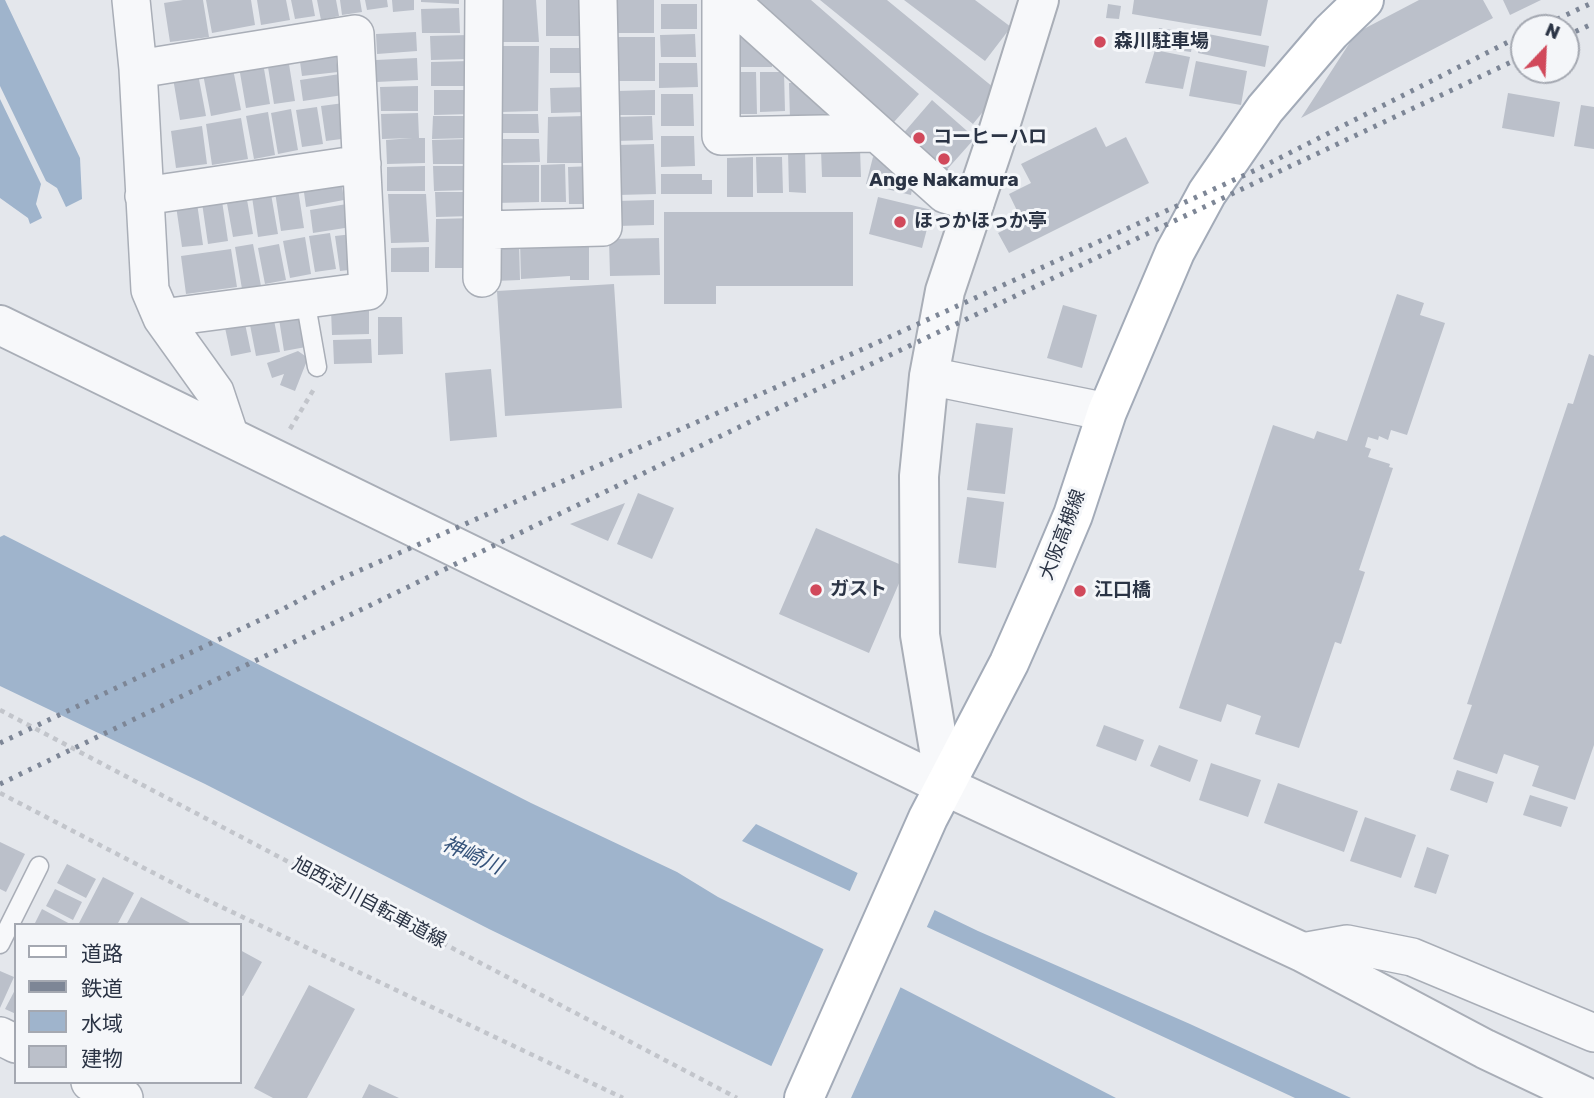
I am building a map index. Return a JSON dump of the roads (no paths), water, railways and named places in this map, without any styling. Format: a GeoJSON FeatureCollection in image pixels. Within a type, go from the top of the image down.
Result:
{"type":"FeatureCollection","features":[{"type":"Feature","properties":{"kind":"main road","name":"大阪高槻線"},"geometry":{"type":"LineString","coordinates":[[804,1098],[936,802],[1009,663],[1046,579],[1073,515],[1107,412],[1175,252],[1207,192],[1245,136],[1279,91],[1331,32],[1364,0]]}},
{"type":"Feature","properties":{"kind":"street"},"geometry":{"type":"LineString","coordinates":[[131,0],[138,69],[150,290],[162,318],[215,392],[230,437]]}},
{"type":"Feature","properties":{"kind":"street"},"geometry":{"type":"LineString","coordinates":[[482,278],[484,0]]}},
{"type":"Feature","properties":{"kind":"street"},"geometry":{"type":"LineString","coordinates":[[483,230],[603,227],[598,0]]}},
{"type":"Feature","properties":{"kind":"street"},"geometry":{"type":"LineString","coordinates":[[721,0],[721,136],[874,133]]}},
{"type":"Feature","properties":{"kind":"street"},"geometry":{"type":"LineString","coordinates":[[729,0],[945,194],[975,203]]}},
{"type":"Feature","properties":{"kind":"street"},"geometry":{"type":"LineString","coordinates":[[936,802],[920,635],[919,476],[929,376],[945,291],[1039,0]]}},
{"type":"Feature","properties":{"kind":"street"},"geometry":{"type":"LineString","coordinates":[[138,69],[355,34],[368,291],[162,318]]}},
{"type":"Feature","properties":{"kind":"street"},"geometry":{"type":"LineString","coordinates":[[144,196],[362,164]]}},
{"type":"Feature","properties":{"kind":"street"},"geometry":{"type":"LineString","coordinates":[[0,325],[230,437],[936,802],[1302,952],[1485,1049],[1588,1098]]}},
{"type":"Feature","properties":{"kind":"street"},"geometry":{"type":"LineString","coordinates":[[929,376],[1107,412]]}},
{"type":"Feature","properties":{"kind":"street"},"geometry":{"type":"LineString","coordinates":[[1302,952],[1347,944],[1412,957],[1594,1033]]}},
{"type":"Feature","properties":{"kind":"street"},"geometry":{"type":"LineString","coordinates":[[94,1084],[124,1098]]}},
{"type":"Feature","properties":{"kind":"lane"},"geometry":{"type":"LineString","coordinates":[[305,299],[317,367]]}},
{"type":"Feature","properties":{"kind":"lane"},"geometry":{"type":"LineString","coordinates":[[0,944],[39,866]]}},
{"type":"Feature","properties":{"kind":"water"},"geometry":{"type":"Polygon","coordinates":[[[0,0],[5,0],[80,158],[82,199],[66,207],[57,188],[46,181],[0,86],[0,0]]]}},
{"type":"Feature","properties":{"kind":"water"},"geometry":{"type":"Polygon","coordinates":[[[0,99],[41,184],[36,204],[42,218],[30,224],[28,218],[0,198],[0,99]]]}},
{"type":"Feature","properties":{"kind":"water","name":"神崎川"},"geometry":{"type":"Polygon","coordinates":[[[4,535],[531,803],[677,872],[718,897],[1116,1098],[837,1098],[489,929],[205,784],[0,686],[0,537],[4,535]]]}},
{"type":"Feature","properties":{"kind":"water"},"geometry":{"type":"Polygon","coordinates":[[[756,824],[978,931],[1351,1098],[1295,1098],[742,841],[756,824]]]}},
{"type":"Feature","properties":{"kind":"railway"},"geometry":{"type":"LineString","coordinates":[[1568,14],[1594,2]]}},
{"type":"Feature","properties":{"kind":"railway"},"geometry":{"type":"LineString","coordinates":[[1580,30],[1594,23]]}},
{"type":"Feature","properties":{"kind":"railway"},"geometry":{"type":"LineString","coordinates":[[0,743],[283,609],[340,579],[863,349],[1258,169],[1510,41]]}},
{"type":"Feature","properties":{"kind":"railway"},"geometry":{"type":"LineString","coordinates":[[0,784],[816,390],[1510,63]]}},
{"type":"Feature","properties":{"kind":"place","name":"森川駐車場"},"geometry":{"type":"Point","coordinates":[1100,42]}},
{"type":"Feature","properties":{"kind":"place","name":"コーヒーハロ"},"geometry":{"type":"Point","coordinates":[919,138]}},
{"type":"Feature","properties":{"kind":"place","name":"Ange Nakamura"},"geometry":{"type":"Point","coordinates":[944,159]}},
{"type":"Feature","properties":{"kind":"place","name":"ほっかほっか亭"},"geometry":{"type":"Point","coordinates":[900,222]}},
{"type":"Feature","properties":{"kind":"place","name":"ガスト"},"geometry":{"type":"Point","coordinates":[816,590]}},
{"type":"Feature","properties":{"kind":"place","name":"江口橋"},"geometry":{"type":"Point","coordinates":[1080,591]}}]}
